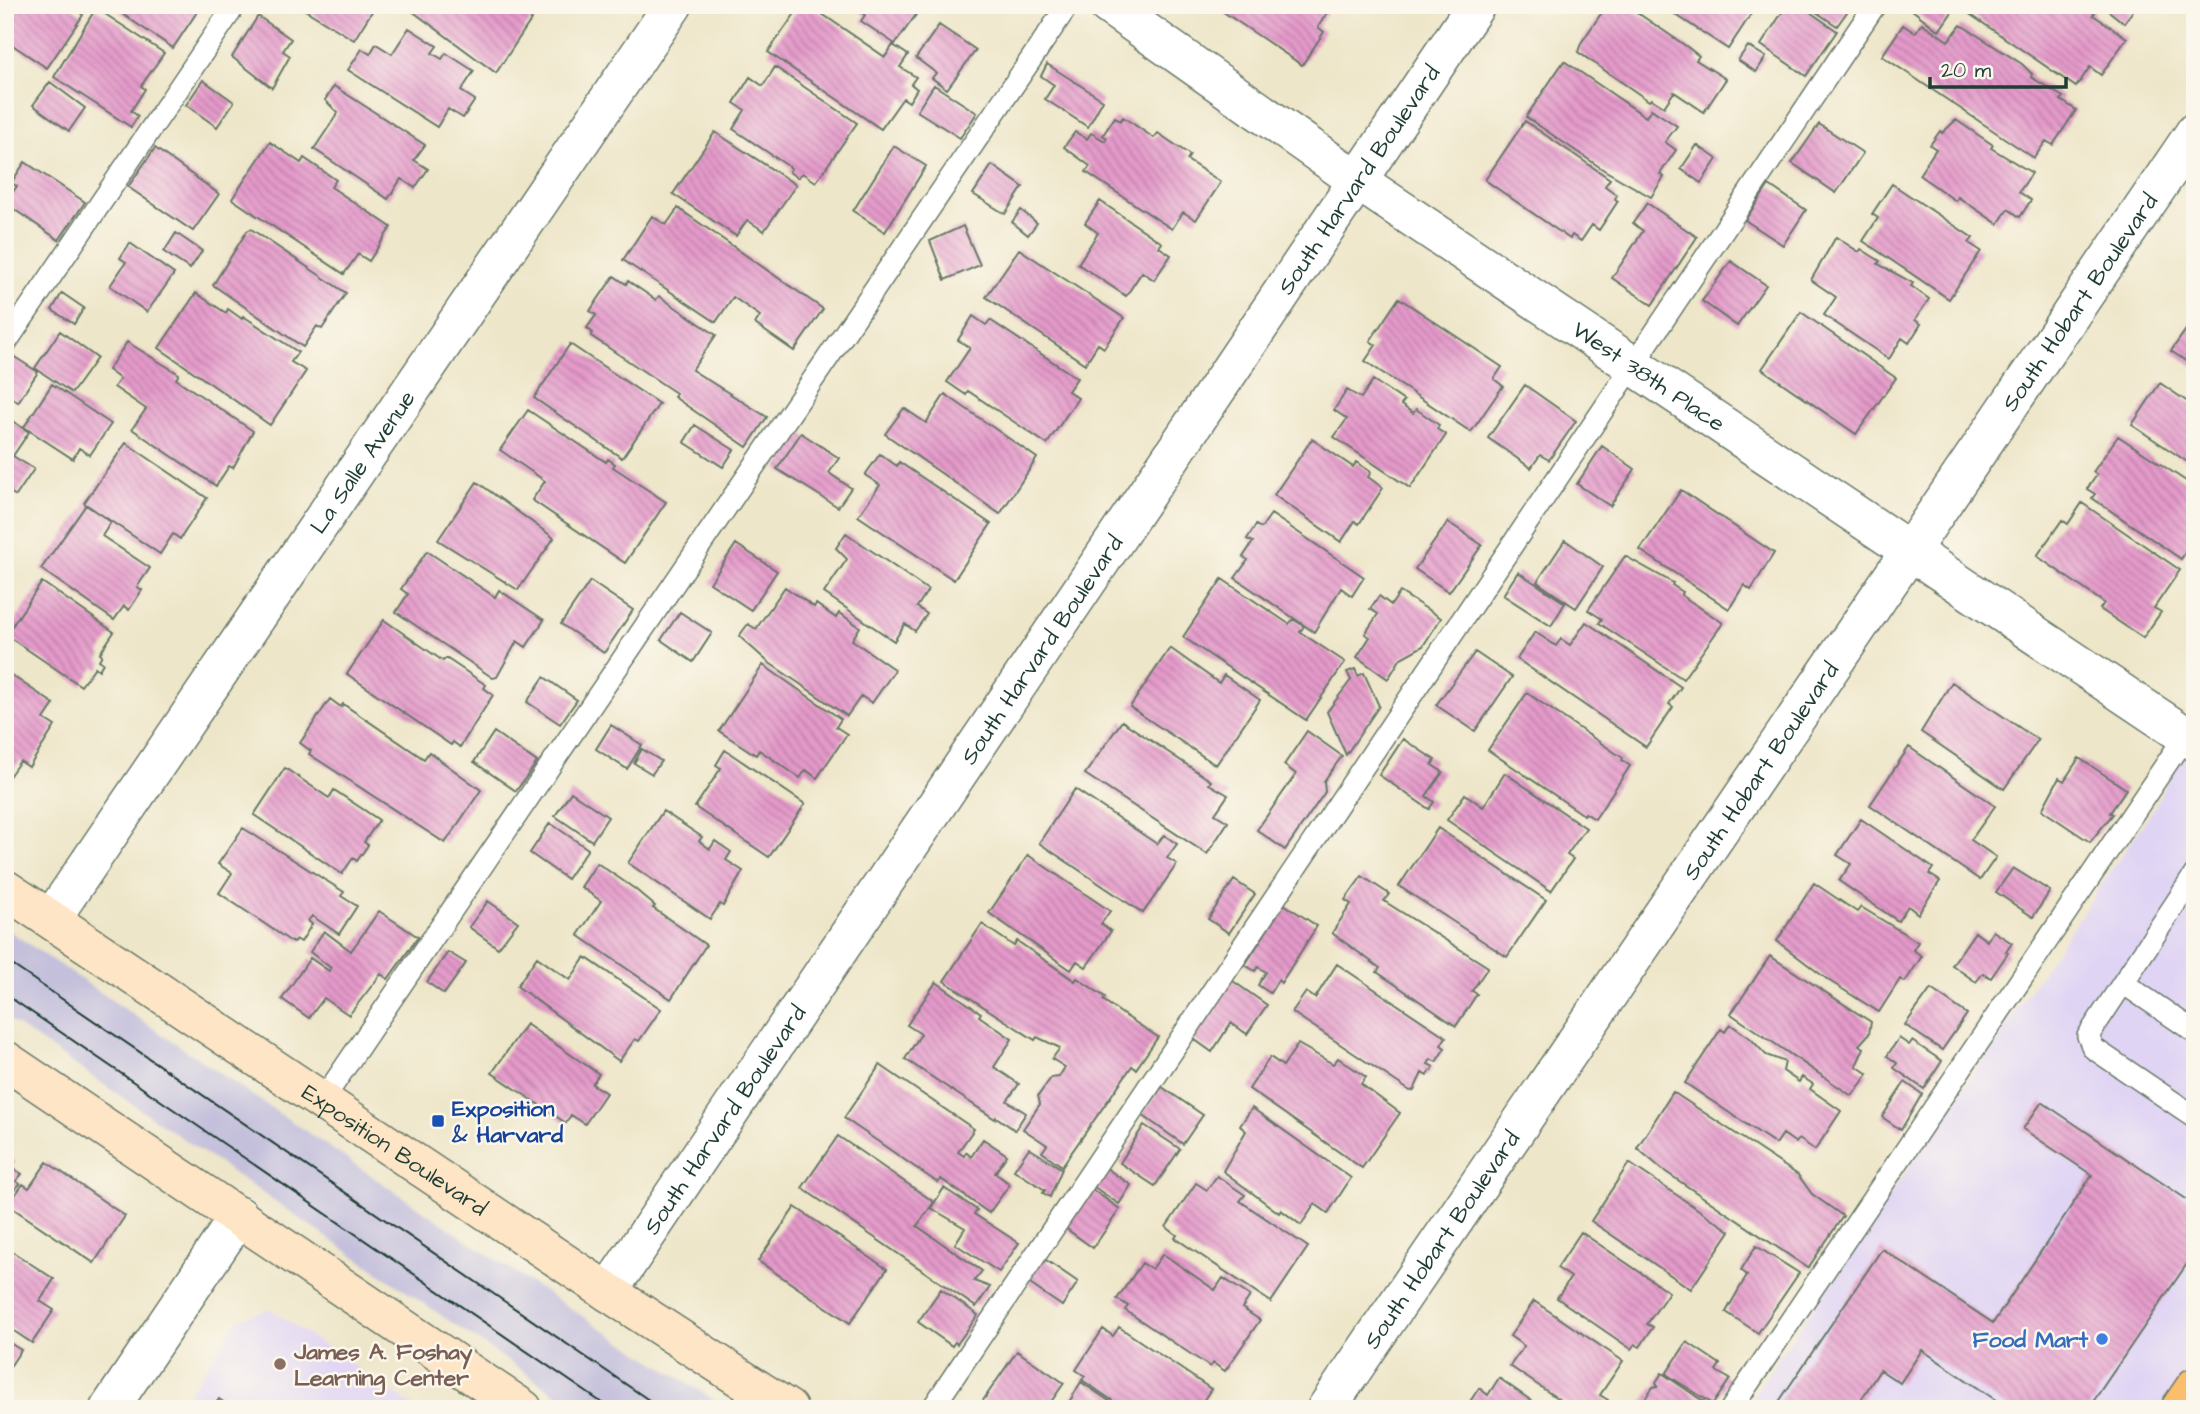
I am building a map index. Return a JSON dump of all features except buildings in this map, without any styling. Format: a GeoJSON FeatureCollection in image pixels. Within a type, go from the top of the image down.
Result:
{"type":"FeatureCollection","features":[{"type":"Feature","properties":{"kind":"main road","name":"Exposition Boulevard"},"geometry":{"type":"LineString","coordinates":[[5,889],[608,1292],[788,1409]]}},
{"type":"Feature","properties":{"kind":"main road"},"geometry":{"type":"LineString","coordinates":[[5,1060],[523,1409]]}},
{"type":"Feature","properties":{"kind":"main road"},"geometry":{"type":"LineString","coordinates":[[2180,1409],[2195,1387]]}},
{"type":"Feature","properties":{"kind":"street","name":"La Salle Avenue"},"geometry":{"type":"LineString","coordinates":[[51,919],[673,5]]}},
{"type":"Feature","properties":{"kind":"street","name":"West 38th Place"},"geometry":{"type":"LineString","coordinates":[[1108,5],[1358,181],[1911,551],[2192,733]]}},
{"type":"Feature","properties":{"kind":"street","name":"South Harvard Boulevard"},"geometry":{"type":"LineString","coordinates":[[608,1292],[1476,5]]}},
{"type":"Feature","properties":{"kind":"street","name":"South Hobart Boulevard"},"geometry":{"type":"LineString","coordinates":[[1326,1409],[2195,132]]}},
{"type":"Feature","properties":{"kind":"street"},"geometry":{"type":"LineString","coordinates":[[109,1409],[239,1216]]}},
{"type":"Feature","properties":{"kind":"lane"},"geometry":{"type":"LineString","coordinates":[[5,344],[235,5]]}},
{"type":"Feature","properties":{"kind":"lane"},"geometry":{"type":"LineString","coordinates":[[323,1101],[1068,5]]}},
{"type":"Feature","properties":{"kind":"lane"},"geometry":{"type":"LineString","coordinates":[[932,1409],[1631,364],[1875,5]]}},
{"type":"Feature","properties":{"kind":"lane"},"geometry":{"type":"LineString","coordinates":[[1731,1409],[2192,733]]}},
{"type":"Feature","properties":{"kind":"lane"},"geometry":{"type":"LineString","coordinates":[[2195,874],[2088,1036],[2093,1048],[2195,1117]]}},
{"type":"Feature","properties":{"kind":"lane"},"geometry":{"type":"LineString","coordinates":[[2123,983],[2195,1032]]}},
{"type":"Feature","properties":{"kind":"shaded area"},"geometry":{"type":"Polygon","coordinates":[[[2195,722],[2195,1409],[1744,1409],[2156,805],[2186,736],[2195,722]]]}},
{"type":"Feature","properties":{"kind":"shaded area"},"geometry":{"type":"Polygon","coordinates":[[[5,928],[526,1280],[728,1409],[578,1409],[5,1017],[5,928]]]}},
{"type":"Feature","properties":{"kind":"shaded area","name":"James A. Foshay Learning Center"},"geometry":{"type":"Polygon","coordinates":[[[270,1309],[417,1409],[178,1409],[239,1319],[270,1309]]]}},
{"type":"Feature","properties":{"kind":"tram line"},"geometry":{"type":"LineString","coordinates":[[5,960],[662,1409]]}},
{"type":"Feature","properties":{"kind":"tram line"},"geometry":{"type":"LineString","coordinates":[[5,994],[611,1409]]}},
{"type":"Feature","properties":{"kind":"place","name":"Exposition & Harvard"},"geometry":{"type":"Point","coordinates":[438,1121]}},
{"type":"Feature","properties":{"kind":"place","name":"Food Mart"},"geometry":{"type":"Point","coordinates":[2102,1339]}},
{"type":"Feature","properties":{"kind":"place","name":"James A. Foshay Learning Center"},"geometry":{"type":"Point","coordinates":[280,1364]}}]}
